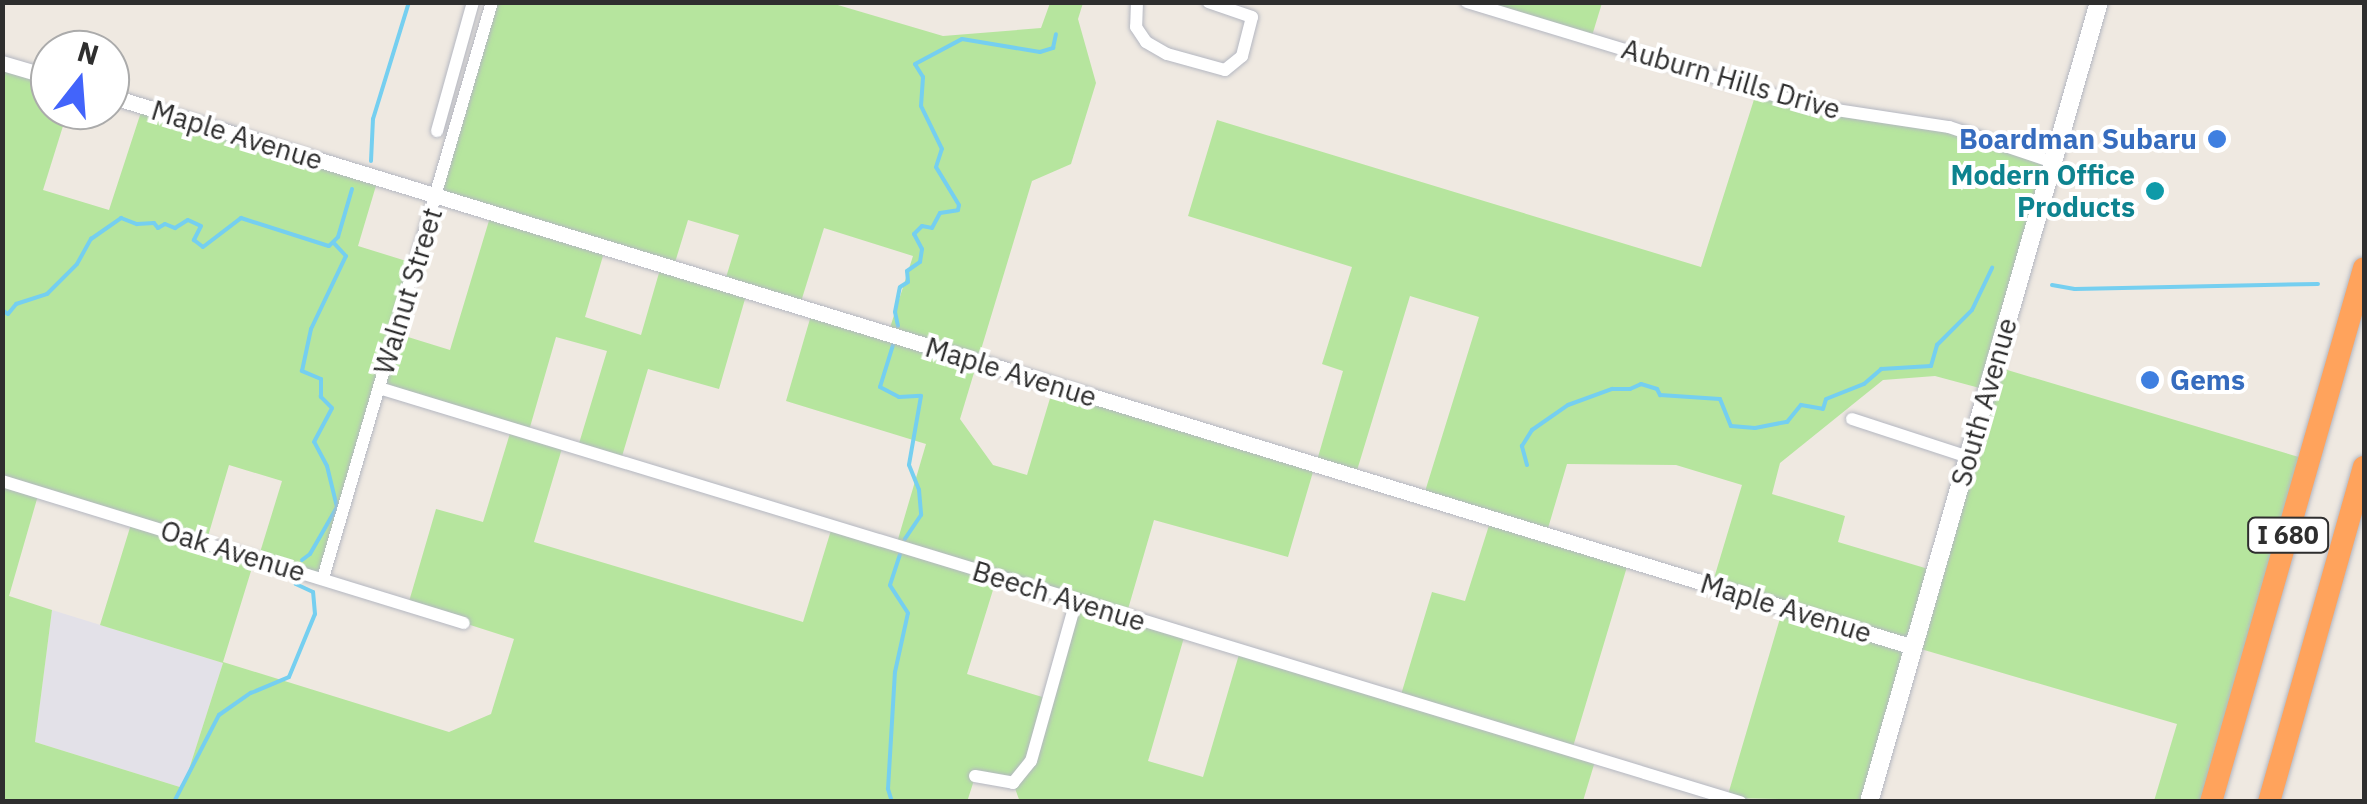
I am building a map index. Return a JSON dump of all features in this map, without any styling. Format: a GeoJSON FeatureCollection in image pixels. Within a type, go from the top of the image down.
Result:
{"type":"FeatureCollection","features":[{"type":"Feature","properties":{"kind":"highway","name":"I 680"},"geometry":{"type":"LineString","coordinates":[[2211,802],[2364,268]]}},
{"type":"Feature","properties":{"kind":"highway","name":"I 680"},"geometry":{"type":"LineString","coordinates":[[2269,802],[2364,467]]}},
{"type":"Feature","properties":{"kind":"main road","name":"South Avenue"},"geometry":{"type":"LineString","coordinates":[[1869,802],[2099,2]]}},
{"type":"Feature","properties":{"kind":"street"},"geometry":{"type":"LineString","coordinates":[[437,131],[472,2]]}},
{"type":"Feature","properties":{"kind":"street"},"geometry":{"type":"LineString","coordinates":[[1137,2],[1136,27],[1146,42],[1218,70],[1239,62],[1256,2]]}},
{"type":"Feature","properties":{"kind":"street"},"geometry":{"type":"LineString","coordinates":[[1208,2],[1252,18]]}},
{"type":"Feature","properties":{"kind":"street","name":"Auburn Hills Drive"},"geometry":{"type":"LineString","coordinates":[[1467,2],[1810,106],[1949,127],[2053,162]]}},
{"type":"Feature","properties":{"kind":"street","name":"Walnut Street"},"geometry":{"type":"LineString","coordinates":[[324,578],[436,197],[488,4]]}},
{"type":"Feature","properties":{"kind":"street"},"geometry":{"type":"LineString","coordinates":[[2,62],[30,71]]}},
{"type":"Feature","properties":{"kind":"street","name":"Maple Avenue"},"geometry":{"type":"LineString","coordinates":[[130,102],[1913,647]]}},
{"type":"Feature","properties":{"kind":"street","name":"Beech Avenue"},"geometry":{"type":"LineString","coordinates":[[378,388],[1740,802]]}},
{"type":"Feature","properties":{"kind":"street"},"geometry":{"type":"LineString","coordinates":[[1852,419],[1968,457]]}},
{"type":"Feature","properties":{"kind":"street","name":"Oak Avenue"},"geometry":{"type":"LineString","coordinates":[[2,480],[464,623]]}},
{"type":"Feature","properties":{"kind":"street"},"geometry":{"type":"LineString","coordinates":[[975,776],[1013,783],[1030,762],[1076,601]]}},
{"type":"Feature","properties":{"kind":"shaded area"},"geometry":{"type":"Polygon","coordinates":[[[52,610],[223,663],[183,788],[35,742],[52,610]]]}},
{"type":"Feature","properties":{"kind":"green space"},"geometry":{"type":"Polygon","coordinates":[[[492,3],[831,3],[943,36],[1041,28],[1050,3],[1083,3],[1078,19],[1096,83],[1071,164],[1032,181],[960,419],[993,465],[1027,475],[1054,385],[1316,464],[1343,371],[1322,364],[1352,267],[1188,216],[1217,120],[1701,267],[1757,90],[1949,127],[2053,162],[1994,366],[2309,460],[2211,801],[2154,801],[2177,724],[1914,647],[1869,801],[1727,798],[1783,608],[1712,585],[1742,485],[1676,465],[1567,464],[1546,535],[1629,560],[1572,750],[1596,758],[1583,801],[1020,802],[1013,783],[975,777],[967,802],[3,801],[2,63],[30,71],[30,130],[62,130],[43,190],[109,210],[143,106],[378,179],[358,246],[416,264],[395,333],[450,350],[491,214],[436,197],[492,3]],[[688,220],[673,269],[724,284],[739,235],[688,220]],[[824,228],[799,308],[747,292],[719,389],[648,369],[620,463],[577,450],[607,351],[556,337],[528,434],[563,445],[534,542],[803,622],[832,527],[896,546],[926,444],[786,401],[812,312],[888,334],[913,256],[824,228]],[[605,249],[585,317],[641,335],[661,266],[605,249]],[[1410,296],[1355,477],[1315,465],[1288,557],[1154,520],[1126,616],[1185,634],[1148,761],[1203,777],[1240,651],[1400,698],[1432,592],[1465,601],[1491,519],[1423,498],[1479,317],[1410,296]],[[1935,376],[1883,380],[1780,463],[1772,494],[1845,516],[1838,542],[1935,571],[1987,390],[1935,376]],[[379,388],[323,578],[258,559],[282,481],[229,465],[206,543],[255,558],[223,662],[449,732],[491,714],[514,639],[408,605],[436,509],[483,522],[511,430],[379,388]],[[39,492],[9,596],[52,610],[35,742],[183,788],[223,663],[100,625],[132,521],[39,492]],[[997,577],[967,674],[1049,699],[1076,601],[997,577]]]}},
{"type":"Feature","properties":{"kind":"green space"},"geometry":{"type":"Polygon","coordinates":[[[1467,3],[1602,3],[1591,39],[1467,3]]]}},
{"type":"Feature","properties":{"kind":"waterway"},"geometry":{"type":"LineString","coordinates":[[371,161],[373,119],[409,2]]}},
{"type":"Feature","properties":{"kind":"waterway"},"geometry":{"type":"LineString","coordinates":[[898,326],[895,312],[900,287],[908,282],[907,271],[920,262],[922,249],[914,234],[922,226],[932,228],[940,213],[958,210],[959,205],[936,167],[942,149],[921,106],[923,77],[915,64],[962,39],[1040,52],[1053,48],[1056,34]]}},
{"type":"Feature","properties":{"kind":"waterway"},"geometry":{"type":"LineString","coordinates":[[2,310],[8,314],[16,304],[47,294],[77,264],[91,239],[121,218],[137,224],[154,223],[158,228],[165,224],[175,228],[188,220],[201,226],[194,240],[203,247],[241,218],[329,246],[338,237],[352,189]]}},
{"type":"Feature","properties":{"kind":"waterway"},"geometry":{"type":"LineString","coordinates":[[302,560],[310,554],[337,507],[327,466],[314,442],[332,408],[321,397],[321,379],[302,371],[311,329],[346,256],[334,243]]}},
{"type":"Feature","properties":{"kind":"waterway"},"geometry":{"type":"LineString","coordinates":[[1527,465],[1522,446],[1532,430],[1568,405],[1612,389],[1630,389],[1641,384],[1657,389],[1660,395],[1720,399],[1731,426],[1755,428],[1787,422],[1801,405],[1823,409],[1826,399],[1864,384],[1881,369],[1931,366],[1937,345],[1972,310],[1992,268]]}},
{"type":"Feature","properties":{"kind":"waterway"},"geometry":{"type":"LineString","coordinates":[[2052,285],[2075,289],[2318,284]]}},
{"type":"Feature","properties":{"kind":"waterway"},"geometry":{"type":"LineString","coordinates":[[893,345],[880,387],[899,397],[921,396],[909,465],[919,490],[921,515],[905,539]]}},
{"type":"Feature","properties":{"kind":"waterway"},"geometry":{"type":"LineString","coordinates":[[892,802],[888,789],[895,672],[908,613],[890,585],[900,555]]}},
{"type":"Feature","properties":{"kind":"waterway"},"geometry":{"type":"LineString","coordinates":[[174,802],[219,715],[251,693],[289,677],[315,614],[313,592],[296,584],[297,578]]}},
{"type":"Feature","properties":{"kind":"place","name":"Boardman Subaru"},"geometry":{"type":"Point","coordinates":[2217,139]}},
{"type":"Feature","properties":{"kind":"place","name":"Modern Office Products"},"geometry":{"type":"Point","coordinates":[2155,191]}},
{"type":"Feature","properties":{"kind":"place","name":"Gems"},"geometry":{"type":"Point","coordinates":[2150,380]}}]}
